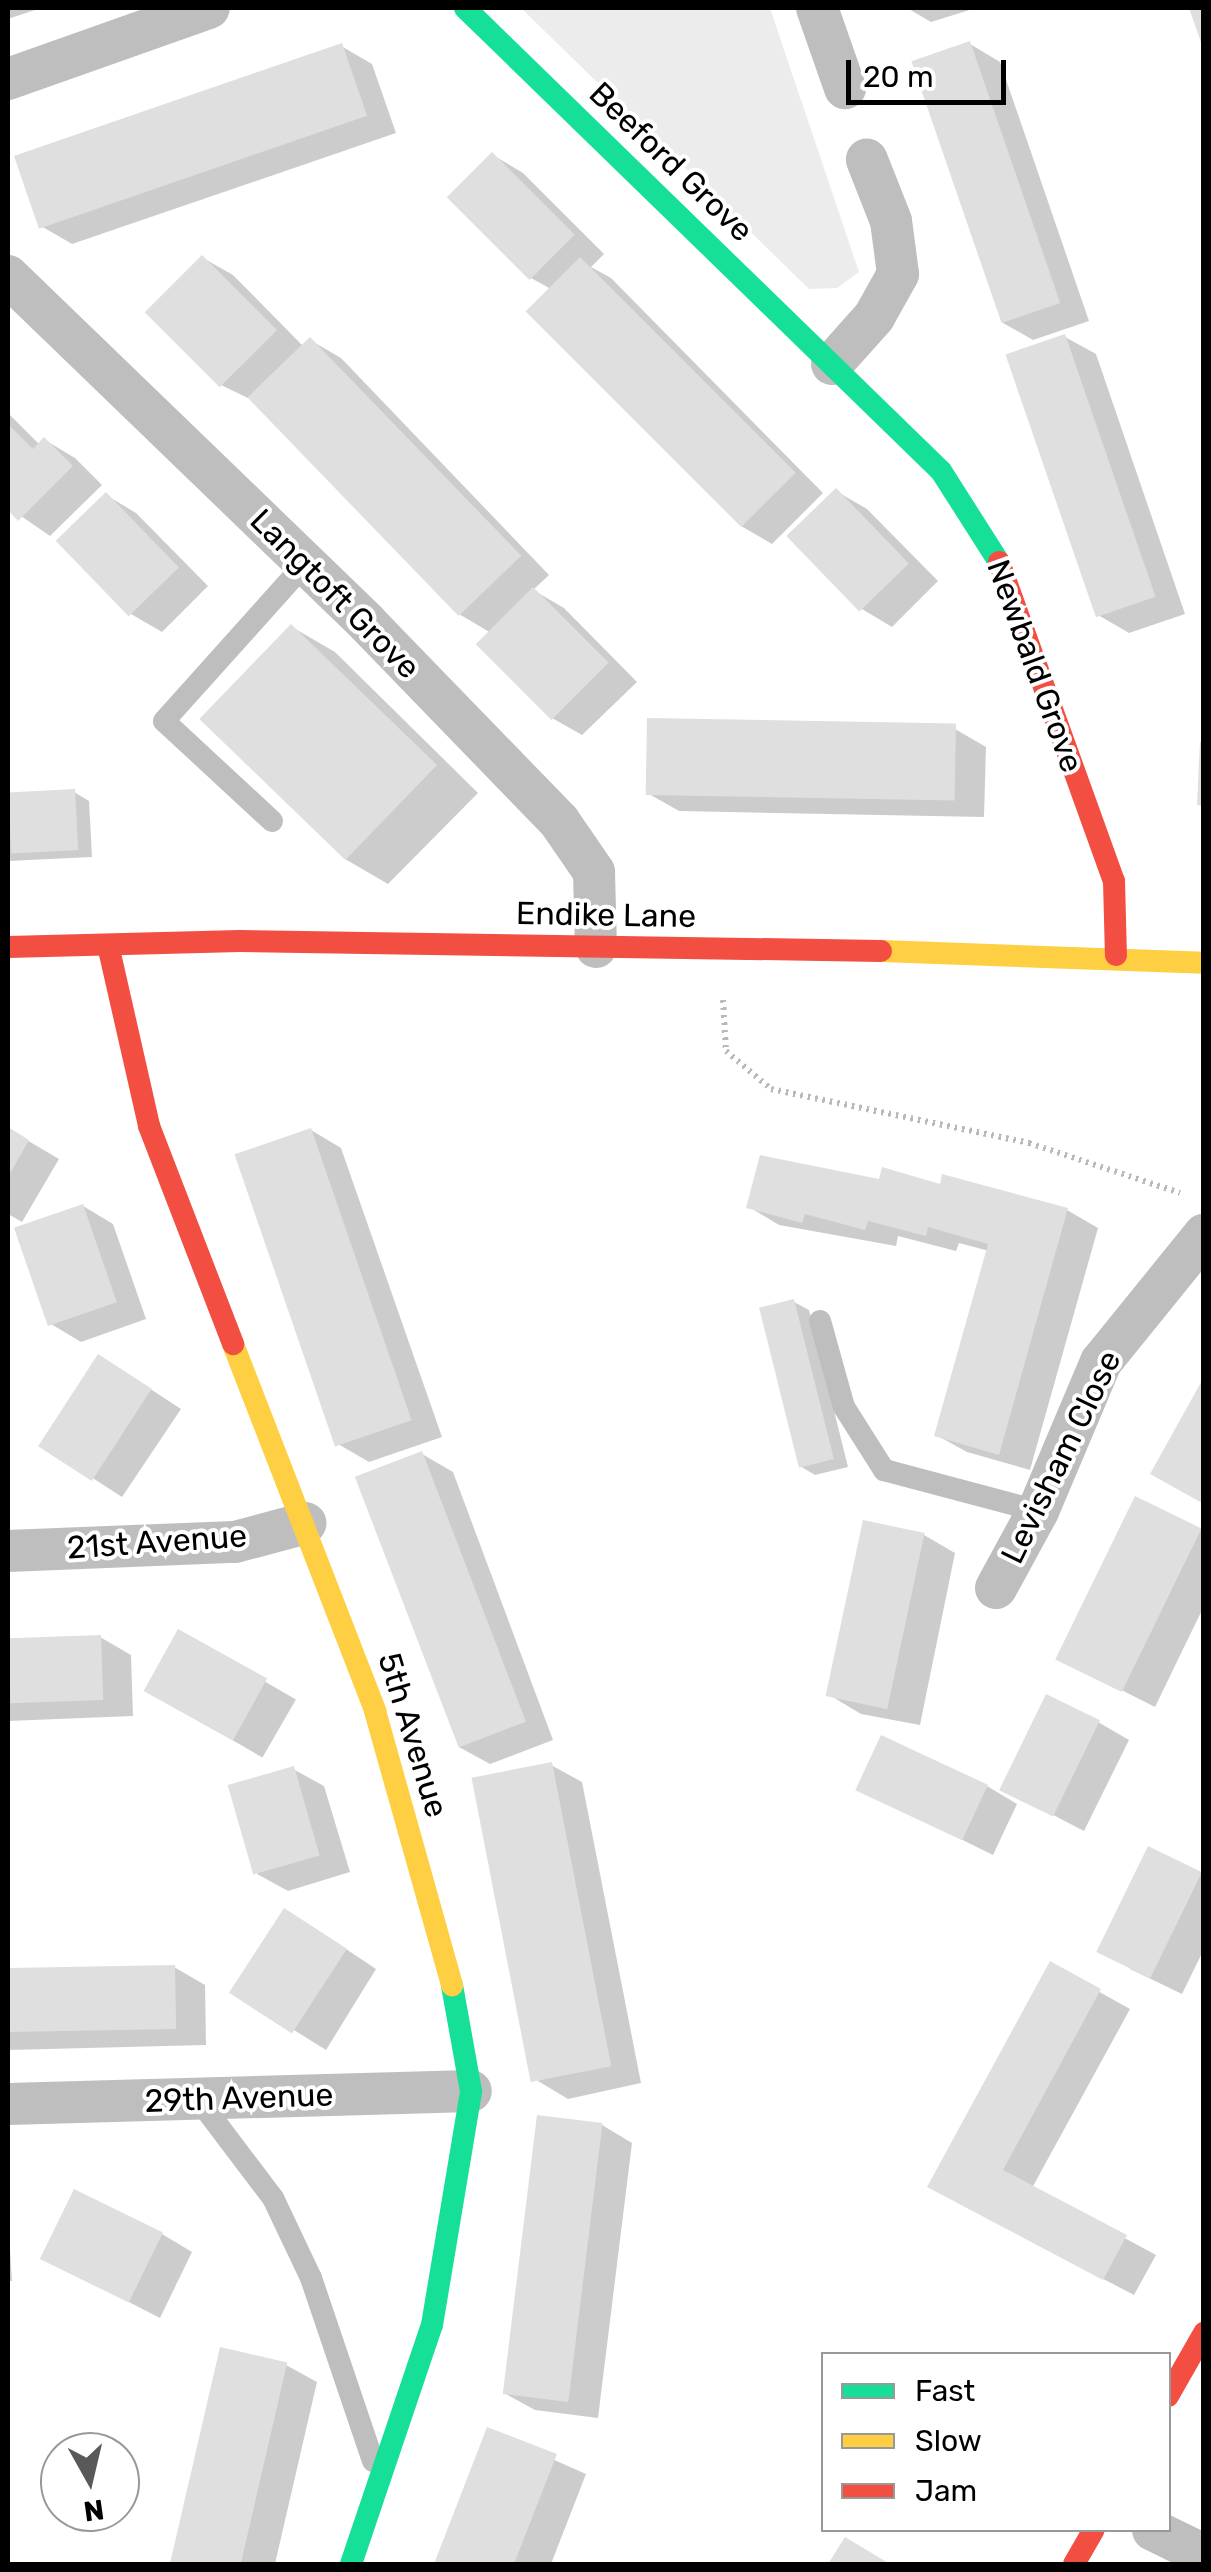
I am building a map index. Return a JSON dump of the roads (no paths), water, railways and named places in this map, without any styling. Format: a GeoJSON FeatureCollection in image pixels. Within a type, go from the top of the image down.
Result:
{"type":"FeatureCollection","features":[{"type":"Feature","properties":{"kind":"street"},"geometry":{"type":"LineString","coordinates":[[8,79],[209,8]]}},
{"type":"Feature","properties":{"kind":"street","name":"Beeford Grove"},"geometry":{"type":"LineString","coordinates":[[465,8],[832,364]]}},
{"type":"Feature","properties":{"kind":"street"},"geometry":{"type":"LineString","coordinates":[[817,8],[845,88]]}},
{"type":"Feature","properties":{"kind":"street"},"geometry":{"type":"LineString","coordinates":[[832,364],[874,317],[898,274],[891,222],[866,160]]}},
{"type":"Feature","properties":{"kind":"street","name":"Langtoft Grove"},"geometry":{"type":"LineString","coordinates":[[8,276],[305,564],[558,821],[594,872],[596,947]]}},
{"type":"Feature","properties":{"kind":"street","name":"Newbald Grove"},"geometry":{"type":"LineString","coordinates":[[832,364],[940,470],[996,554],[1114,882],[1116,955]]}},
{"type":"Feature","properties":{"kind":"street","name":"5th Avenue"},"geometry":{"type":"LineString","coordinates":[[108,945],[148,1126],[306,1522],[375,1711],[447,1959],[471,2091],[432,2325],[351,2564]]}},
{"type":"Feature","properties":{"kind":"street","name":"Endike Lane"},"geometry":{"type":"LineString","coordinates":[[8,947],[596,947],[1116,955],[1204,962]]}},
{"type":"Feature","properties":{"kind":"street","name":"Levisham Close"},"geometry":{"type":"LineString","coordinates":[[996,1588],[1038,1511],[1101,1362],[1196,1215]]}},
{"type":"Feature","properties":{"kind":"street","name":"21st Avenue"},"geometry":{"type":"LineString","coordinates":[[8,1552],[234,1542],[306,1522]]}},
{"type":"Feature","properties":{"kind":"street","name":"29th Avenue"},"geometry":{"type":"LineString","coordinates":[[8,2104],[471,2091]]}},
{"type":"Feature","properties":{"kind":"street"},"geometry":{"type":"LineString","coordinates":[[1171,2391],[1204,2334]]}},
{"type":"Feature","properties":{"kind":"street"},"geometry":{"type":"LineString","coordinates":[[1074,2564],[1093,2532]]}},
{"type":"Feature","properties":{"kind":"street"},"geometry":{"type":"LineString","coordinates":[[1157,2532],[1204,2555]]}},
{"type":"Feature","properties":{"kind":"lane"},"geometry":{"type":"LineString","coordinates":[[272,821],[164,721],[305,564]]}},
{"type":"Feature","properties":{"kind":"lane"},"geometry":{"type":"LineString","coordinates":[[820,1321],[844,1407],[884,1470],[1038,1511]]}},
{"type":"Feature","properties":{"kind":"lane"},"geometry":{"type":"LineString","coordinates":[[198,2099],[273,2198],[312,2278],[378,2484]]}}]}
